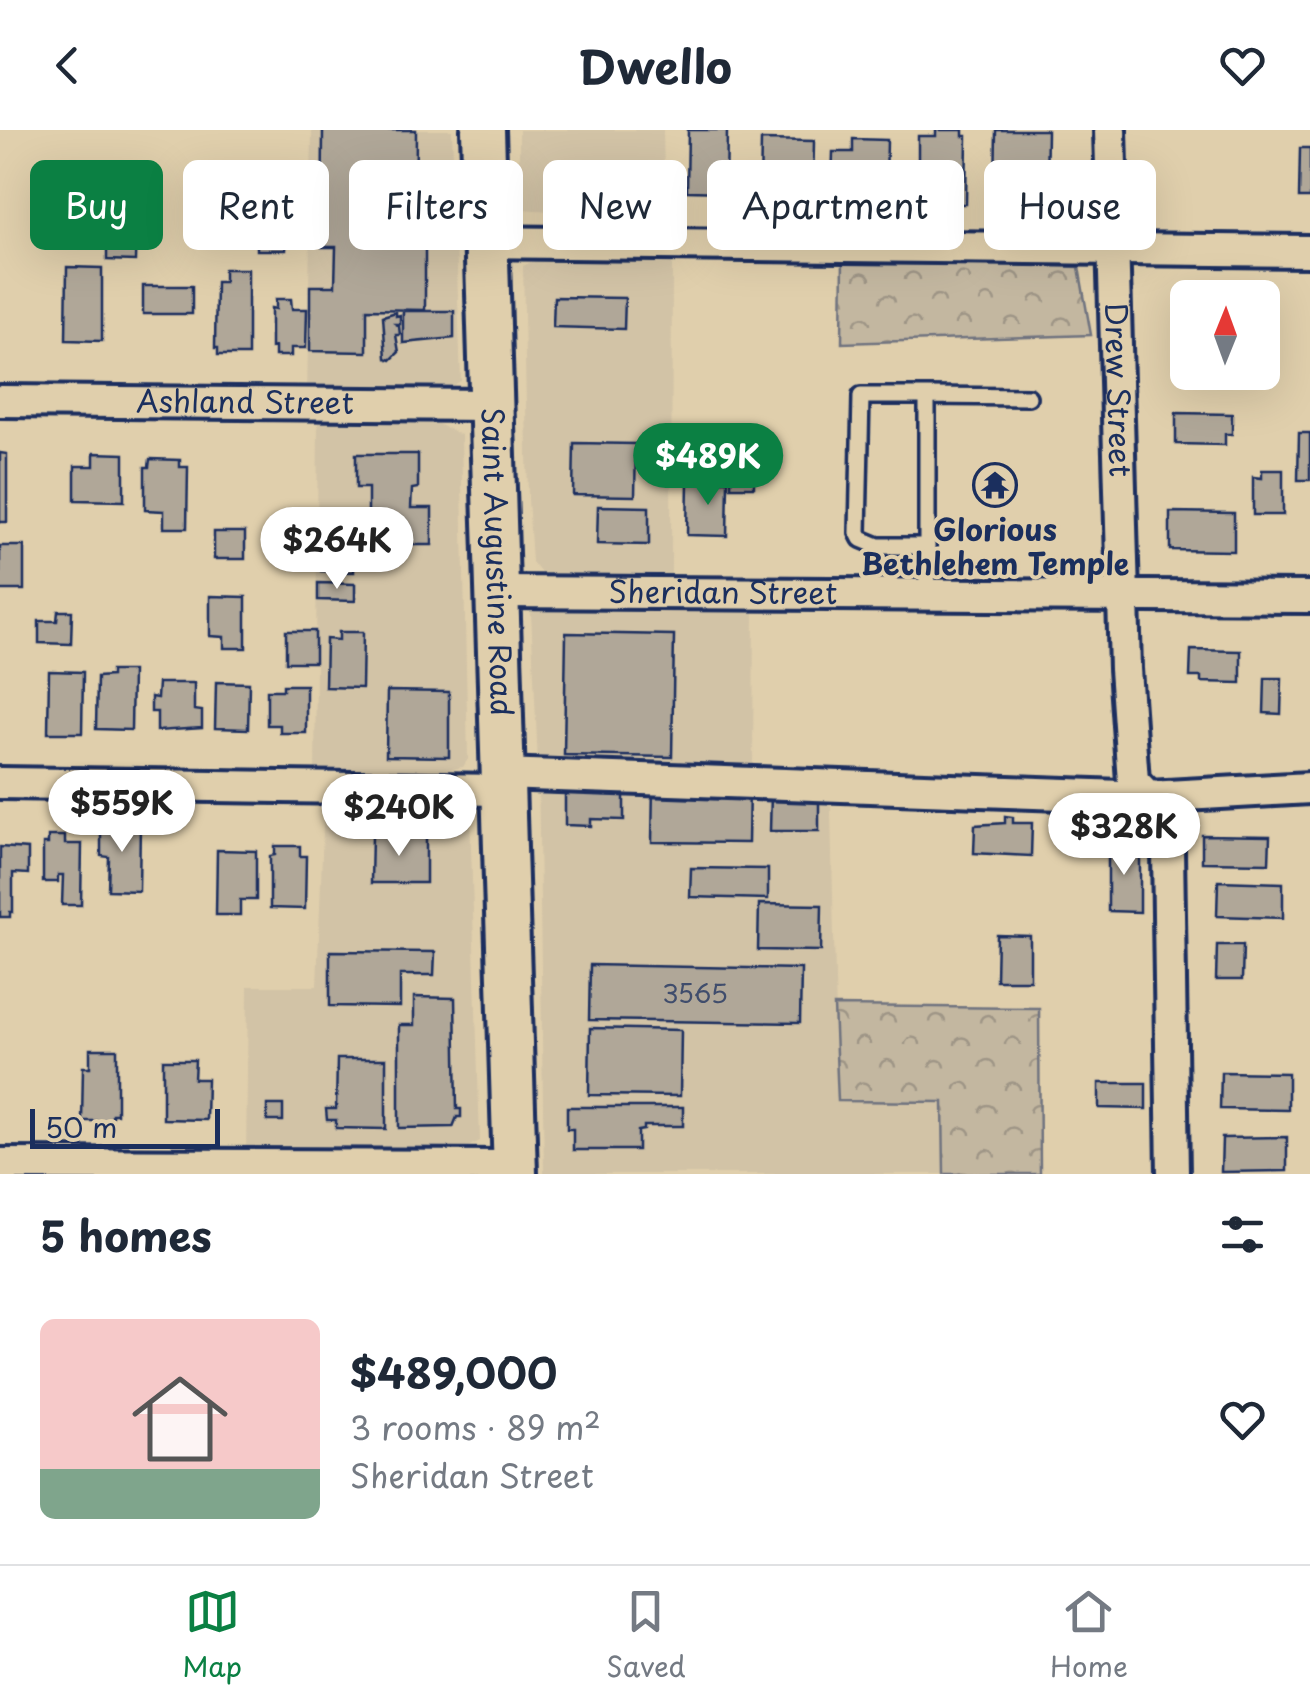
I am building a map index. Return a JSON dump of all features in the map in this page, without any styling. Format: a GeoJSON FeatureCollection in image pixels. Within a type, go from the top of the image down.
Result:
{"type":"FeatureCollection","features":[{"type":"Feature","properties":{"kind":"main road","name":"Saint Augustine Road"},"geometry":{"type":"LineString","coordinates":[[483,130],[483,160]]}},
{"type":"Feature","properties":{"kind":"main road","name":"Saint Augustine Road"},"geometry":{"type":"LineString","coordinates":[[484,250],[514,1170]]}},
{"type":"Feature","properties":{"kind":"street","name":"Drew Street"},"geometry":{"type":"LineString","coordinates":[[1110,130],[1111,160]]}},
{"type":"Feature","properties":{"kind":"street"},"geometry":{"type":"LineString","coordinates":[[523,242],[984,247]]}},
{"type":"Feature","properties":{"kind":"street"},"geometry":{"type":"LineString","coordinates":[[1156,249],[1310,251]]}},
{"type":"Feature","properties":{"kind":"street","name":"Drew Street"},"geometry":{"type":"LineString","coordinates":[[1114,250],[1123,595],[1133,781],[1164,812],[1168,850],[1173,1174]]}},
{"type":"Feature","properties":{"kind":"street","name":"Ashland Street"},"geometry":{"type":"LineString","coordinates":[[0,401],[489,405]]}},
{"type":"Feature","properties":{"kind":"street","name":"Sheridan Street"},"geometry":{"type":"LineString","coordinates":[[495,592],[1310,597]]}},
{"type":"Feature","properties":{"kind":"street"},"geometry":{"type":"LineString","coordinates":[[0,783],[845,786],[1149,797],[1310,788]]}},
{"type":"Feature","properties":{"kind":"street"},"geometry":{"type":"LineString","coordinates":[[0,1164],[514,1170]]}},
{"type":"Feature","properties":{"kind":"lane"},"geometry":{"type":"LineString","coordinates":[[927,546],[878,546],[861,540],[861,396],[1028,397]]}},
{"type":"Feature","properties":{"kind":"lane"},"geometry":{"type":"LineString","coordinates":[[927,396],[927,594]]}},
{"type":"Feature","properties":{"kind":"shaded area"},"geometry":{"type":"Polygon","coordinates":[[[312,130],[452,130],[453,160],[349,160],[349,250],[456,250],[461,381],[446,389],[403,395],[307,395],[310,250],[329,250],[329,160],[311,160],[312,130]]]}},
{"type":"Feature","properties":{"kind":"shaded area"},"geometry":{"type":"Polygon","coordinates":[[[519,130],[663,130],[664,160],[543,160],[543,210],[523,209],[523,160],[519,160],[519,130]]]}},
{"type":"Feature","properties":{"kind":"shaded area"},"geometry":{"type":"Polygon","coordinates":[[[672,256],[671,576],[571,580],[541,573],[532,562],[528,499],[523,266],[542,257],[672,256]]]}},
{"type":"Feature","properties":{"kind":"shaded area"},"geometry":{"type":"Polygon","coordinates":[[[318,417],[438,424],[461,435],[468,759],[463,767],[375,783],[315,782],[318,417]]]}},
{"type":"Feature","properties":{"kind":"shaded area"},"geometry":{"type":"Polygon","coordinates":[[[754,604],[753,768],[830,772],[838,1100],[944,1102],[944,1174],[544,1174],[538,764],[531,613],[546,607],[754,604]]]}},
{"type":"Feature","properties":{"kind":"shaded area"},"geometry":{"type":"Polygon","coordinates":[[[324,802],[464,807],[470,814],[480,1141],[459,1151],[246,1158],[248,986],[317,986],[324,802]]]}},
{"type":"Feature","properties":{"kind":"green space"},"geometry":{"type":"Polygon","coordinates":[[[843,258],[1079,267],[1091,335],[842,343],[843,258]]]}},
{"type":"Feature","properties":{"kind":"green space"},"geometry":{"type":"Polygon","coordinates":[[[834,1006],[1039,1008],[1040,1174],[944,1174],[943,1102],[838,1101],[834,1006]]]}},
{"type":"Feature","properties":{"kind":"building"},"geometry":{"type":"Polygon","coordinates":[[[323,130],[416,130],[416,160],[349,160],[349,250],[425,250],[425,310],[367,309],[367,352],[310,351],[310,286],[335,286],[336,247],[329,247],[329,160],[323,160],[323,130]]]}},
{"type":"Feature","properties":{"kind":"building"},"geometry":{"type":"Polygon","coordinates":[[[688,130],[727,130],[727,160],[707,160],[707,192],[687,191],[688,130]]]}},
{"type":"Feature","properties":{"kind":"building"},"geometry":{"type":"Polygon","coordinates":[[[936,130],[963,130],[963,136],[967,136],[966,204],[964,160],[918,160],[918,136],[936,136],[936,130]]]}},
{"type":"Feature","properties":{"kind":"building"},"geometry":{"type":"Polygon","coordinates":[[[996,130],[1047,130],[1047,160],[996,160],[996,130]]]}},
{"type":"Feature","properties":{"kind":"building"},"geometry":{"type":"Polygon","coordinates":[[[853,139],[887,140],[887,160],[833,160],[833,152],[853,152],[853,139]]]}},
{"type":"Feature","properties":{"kind":"building"},"geometry":{"type":"Polygon","coordinates":[[[761,140],[814,141],[814,160],[761,160],[761,140]]]}},
{"type":"Feature","properties":{"kind":"building"},"geometry":{"type":"Polygon","coordinates":[[[1300,148],[1310,148],[1310,198],[1299,198],[1300,148]]]}},
{"type":"Feature","properties":{"kind":"building"},"geometry":{"type":"Polygon","coordinates":[[[107,250],[135,250],[135,261],[107,260],[107,250]]]}},
{"type":"Feature","properties":{"kind":"building"},"geometry":{"type":"Polygon","coordinates":[[[67,267],[102,268],[102,341],[66,340],[67,267]]]}},
{"type":"Feature","properties":{"kind":"building"},"geometry":{"type":"Polygon","coordinates":[[[224,269],[248,269],[248,355],[218,355],[215,348],[216,282],[224,282],[224,269]]]}},
{"type":"Feature","properties":{"kind":"building"},"geometry":{"type":"Polygon","coordinates":[[[143,286],[192,286],[192,314],[143,314],[143,286]]]}},
{"type":"Feature","properties":{"kind":"building"},"geometry":{"type":"Polygon","coordinates":[[[554,297],[625,298],[624,329],[553,327],[554,297]]]}},
{"type":"Feature","properties":{"kind":"building"},"geometry":{"type":"Polygon","coordinates":[[[276,299],[291,299],[292,309],[307,309],[306,348],[291,348],[291,356],[275,356],[275,347],[271,348],[271,308],[276,309],[276,299]]]}},
{"type":"Feature","properties":{"kind":"building"},"geometry":{"type":"Polygon","coordinates":[[[403,311],[454,311],[454,338],[403,343],[403,311]]]}},
{"type":"Feature","properties":{"kind":"building"},"geometry":{"type":"Polygon","coordinates":[[[396,312],[396,316],[400,315],[400,324],[396,324],[399,352],[391,360],[386,358],[383,316],[396,312]]]}},
{"type":"Feature","properties":{"kind":"building"},"geometry":{"type":"Polygon","coordinates":[[[1176,413],[1232,414],[1232,434],[1225,434],[1225,445],[1176,444],[1176,413]]]}},
{"type":"Feature","properties":{"kind":"building"},"geometry":{"type":"Polygon","coordinates":[[[1299,433],[1310,433],[1310,480],[1298,480],[1299,433]]]}},
{"type":"Feature","properties":{"kind":"building"},"geometry":{"type":"Polygon","coordinates":[[[574,443],[636,444],[635,496],[573,495],[574,443]]]}},
{"type":"Feature","properties":{"kind":"building"},"geometry":{"type":"Polygon","coordinates":[[[0,453],[7,454],[7,522],[0,522],[0,453]]]}},
{"type":"Feature","properties":{"kind":"building"},"geometry":{"type":"Polygon","coordinates":[[[94,453],[124,454],[124,501],[75,500],[75,466],[94,466],[94,453]]]}},
{"type":"Feature","properties":{"kind":"building"},"geometry":{"type":"Polygon","coordinates":[[[356,454],[418,454],[418,488],[412,489],[411,508],[432,508],[432,545],[368,545],[368,488],[356,488],[356,454]]]}},
{"type":"Feature","properties":{"kind":"building"},"geometry":{"type":"Polygon","coordinates":[[[732,456],[754,457],[754,487],[731,487],[732,456]]]}},
{"type":"Feature","properties":{"kind":"building"},"geometry":{"type":"Polygon","coordinates":[[[150,459],[180,460],[180,467],[188,467],[187,528],[164,528],[164,511],[145,510],[145,467],[149,467],[150,459]]]}},
{"type":"Feature","properties":{"kind":"building"},"geometry":{"type":"Polygon","coordinates":[[[1262,470],[1283,470],[1283,515],[1253,515],[1253,477],[1262,478],[1262,470]]]}},
{"type":"Feature","properties":{"kind":"building"},"geometry":{"type":"Polygon","coordinates":[[[688,481],[728,481],[727,536],[687,535],[688,481]]]}},
{"type":"Feature","properties":{"kind":"building"},"geometry":{"type":"Polygon","coordinates":[[[598,506],[649,507],[649,545],[597,544],[598,506]]]}},
{"type":"Feature","properties":{"kind":"building"},"geometry":{"type":"Polygon","coordinates":[[[1170,512],[1234,513],[1234,551],[1170,550],[1170,512]]]}},
{"type":"Feature","properties":{"kind":"building"},"geometry":{"type":"Polygon","coordinates":[[[321,530],[354,530],[354,572],[321,571],[321,530]]]}},
{"type":"Feature","properties":{"kind":"building"},"geometry":{"type":"Polygon","coordinates":[[[214,532],[245,532],[245,559],[214,559],[214,532]]]}},
{"type":"Feature","properties":{"kind":"building"},"geometry":{"type":"Polygon","coordinates":[[[0,546],[24,546],[24,590],[0,590],[0,546]]]}},
{"type":"Feature","properties":{"kind":"building"},"geometry":{"type":"Polygon","coordinates":[[[318,583],[355,584],[355,601],[318,600],[318,583]]]}},
{"type":"Feature","properties":{"kind":"building"},"geometry":{"type":"Polygon","coordinates":[[[210,596],[246,597],[246,648],[224,648],[224,637],[210,636],[210,596]]]}},
{"type":"Feature","properties":{"kind":"building"},"geometry":{"type":"Polygon","coordinates":[[[58,611],[72,611],[71,644],[39,643],[39,621],[57,621],[58,611]]]}},
{"type":"Feature","properties":{"kind":"building"},"geometry":{"type":"Polygon","coordinates":[[[286,631],[315,631],[315,662],[286,662],[286,631]]]}},
{"type":"Feature","properties":{"kind":"building"},"geometry":{"type":"Polygon","coordinates":[[[339,632],[363,632],[362,688],[325,687],[326,639],[339,640],[339,632]]]}},
{"type":"Feature","properties":{"kind":"building"},"geometry":{"type":"Polygon","coordinates":[[[566,633],[674,635],[672,757],[564,755],[566,633]]]}},
{"type":"Feature","properties":{"kind":"building"},"geometry":{"type":"Polygon","coordinates":[[[1191,650],[1241,651],[1241,683],[1201,682],[1201,677],[1190,677],[1191,650]]]}},
{"type":"Feature","properties":{"kind":"building"},"geometry":{"type":"Polygon","coordinates":[[[49,671],[83,672],[82,733],[48,733],[49,671]]]}},
{"type":"Feature","properties":{"kind":"building"},"geometry":{"type":"Polygon","coordinates":[[[111,671],[132,671],[131,730],[96,729],[97,677],[111,676],[111,671]]]}},
{"type":"Feature","properties":{"kind":"building"},"geometry":{"type":"Polygon","coordinates":[[[1265,678],[1282,678],[1281,714],[1264,713],[1265,678]]]}},
{"type":"Feature","properties":{"kind":"building"},"geometry":{"type":"Polygon","coordinates":[[[216,682],[249,683],[248,729],[215,728],[216,682]]]}},
{"type":"Feature","properties":{"kind":"building"},"geometry":{"type":"Polygon","coordinates":[[[158,683],[194,683],[194,710],[202,711],[202,728],[157,731],[157,712],[151,712],[151,697],[157,698],[158,683]]]}},
{"type":"Feature","properties":{"kind":"building"},"geometry":{"type":"Polygon","coordinates":[[[283,685],[306,685],[306,733],[280,733],[280,725],[267,725],[267,690],[283,690],[283,685]]]}},
{"type":"Feature","properties":{"kind":"building"},"geometry":{"type":"Polygon","coordinates":[[[387,691],[449,692],[449,757],[386,756],[387,691]]]}},
{"type":"Feature","properties":{"kind":"building"},"geometry":{"type":"Polygon","coordinates":[[[653,784],[749,785],[748,843],[652,842],[653,784]]]}},
{"type":"Feature","properties":{"kind":"building"},"geometry":{"type":"Polygon","coordinates":[[[565,785],[624,786],[624,820],[591,819],[591,826],[565,825],[565,785]]]}},
{"type":"Feature","properties":{"kind":"building"},"geometry":{"type":"Polygon","coordinates":[[[771,793],[819,794],[819,831],[770,831],[771,793]]]}},
{"type":"Feature","properties":{"kind":"building"},"geometry":{"type":"Polygon","coordinates":[[[1005,816],[1013,817],[1013,823],[1032,823],[1031,856],[974,853],[975,825],[1005,823],[1005,816]]]}},
{"type":"Feature","properties":{"kind":"building"},"geometry":{"type":"Polygon","coordinates":[[[101,823],[140,823],[139,891],[108,890],[109,857],[101,856],[101,823]]]}},
{"type":"Feature","properties":{"kind":"building"},"geometry":{"type":"Polygon","coordinates":[[[372,835],[426,835],[426,883],[371,883],[372,835]]]}},
{"type":"Feature","properties":{"kind":"building"},"geometry":{"type":"Polygon","coordinates":[[[1202,835],[1270,836],[1269,863],[1202,862],[1202,835]]]}},
{"type":"Feature","properties":{"kind":"building"},"geometry":{"type":"Polygon","coordinates":[[[48,836],[65,836],[65,844],[82,844],[81,905],[62,905],[63,875],[58,875],[58,882],[43,882],[43,844],[48,844],[48,836]]]}},
{"type":"Feature","properties":{"kind":"building"},"geometry":{"type":"Polygon","coordinates":[[[1108,845],[1140,845],[1140,912],[1108,911],[1108,845]]]}},
{"type":"Feature","properties":{"kind":"building"},"geometry":{"type":"Polygon","coordinates":[[[275,846],[300,846],[300,856],[306,856],[305,909],[270,908],[270,856],[275,855],[275,846]]]}},
{"type":"Feature","properties":{"kind":"building"},"geometry":{"type":"Polygon","coordinates":[[[0,847],[28,849],[28,874],[13,873],[10,917],[0,917],[0,847]]]}},
{"type":"Feature","properties":{"kind":"building"},"geometry":{"type":"Polygon","coordinates":[[[217,850],[256,851],[256,900],[240,900],[240,915],[216,915],[217,850]]]}},
{"type":"Feature","properties":{"kind":"building"},"geometry":{"type":"Polygon","coordinates":[[[691,868],[768,869],[768,899],[690,897],[691,868]]]}},
{"type":"Feature","properties":{"kind":"building"},"geometry":{"type":"Polygon","coordinates":[[[1218,881],[1283,883],[1283,918],[1217,916],[1218,881]]]}},
{"type":"Feature","properties":{"kind":"building"},"geometry":{"type":"Polygon","coordinates":[[[759,904],[822,905],[821,951],[758,950],[759,904]]]}},
{"type":"Feature","properties":{"kind":"building"},"geometry":{"type":"Polygon","coordinates":[[[997,935],[1030,936],[1030,980],[996,980],[997,935]]]}},
{"type":"Feature","properties":{"kind":"building"},"geometry":{"type":"Polygon","coordinates":[[[1217,945],[1243,945],[1242,980],[1216,980],[1217,945]]]}},
{"type":"Feature","properties":{"kind":"building"},"geometry":{"type":"Polygon","coordinates":[[[330,951],[435,952],[434,975],[400,975],[400,1007],[330,1006],[330,951]]]}},
{"type":"Feature","properties":{"kind":"building"},"geometry":{"type":"Polygon","coordinates":[[[590,965],[801,969],[800,1023],[589,1020],[590,965]]]}},
{"type":"Feature","properties":{"kind":"building"},"geometry":{"type":"Polygon","coordinates":[[[414,997],[455,998],[457,1109],[461,1109],[461,1117],[457,1117],[453,1127],[399,1128],[399,1025],[414,1025],[414,997]]]}},
{"type":"Feature","properties":{"kind":"building"},"geometry":{"type":"Polygon","coordinates":[[[590,1028],[681,1030],[680,1096],[589,1095],[590,1028]]]}},
{"type":"Feature","properties":{"kind":"building"},"geometry":{"type":"Polygon","coordinates":[[[90,1049],[117,1049],[117,1114],[112,1114],[112,1121],[82,1121],[83,1067],[90,1067],[90,1049]]]}},
{"type":"Feature","properties":{"kind":"building"},"geometry":{"type":"Polygon","coordinates":[[[337,1059],[386,1059],[386,1129],[336,1128],[336,1120],[327,1120],[326,1109],[336,1109],[337,1059]]]}},
{"type":"Feature","properties":{"kind":"building"},"geometry":{"type":"Polygon","coordinates":[[[163,1060],[195,1060],[194,1079],[207,1079],[206,1120],[163,1119],[163,1060]]]}},
{"type":"Feature","properties":{"kind":"building"},"geometry":{"type":"Polygon","coordinates":[[[1221,1072],[1288,1073],[1288,1110],[1220,1109],[1221,1072]]]}},
{"type":"Feature","properties":{"kind":"building"},"geometry":{"type":"Polygon","coordinates":[[[1099,1083],[1146,1083],[1146,1109],[1099,1108],[1099,1083]]]}},
{"type":"Feature","properties":{"kind":"building"},"geometry":{"type":"Polygon","coordinates":[[[267,1105],[283,1105],[283,1121],[267,1121],[267,1105]]]}},
{"type":"Feature","properties":{"kind":"building"},"geometry":{"type":"Polygon","coordinates":[[[567,1107],[683,1107],[683,1126],[644,1126],[644,1130],[638,1131],[638,1150],[573,1150],[573,1129],[567,1129],[567,1107]]]}},
{"type":"Feature","properties":{"kind":"building"},"geometry":{"type":"Polygon","coordinates":[[[1287,1137],[1287,1171],[1221,1172],[1222,1138],[1287,1137]]]}},
{"type":"Feature","properties":{"kind":"place","name":"Glorious Bethlehem Temple"},"geometry":{"type":"Point","coordinates":[995,485]}}]}
